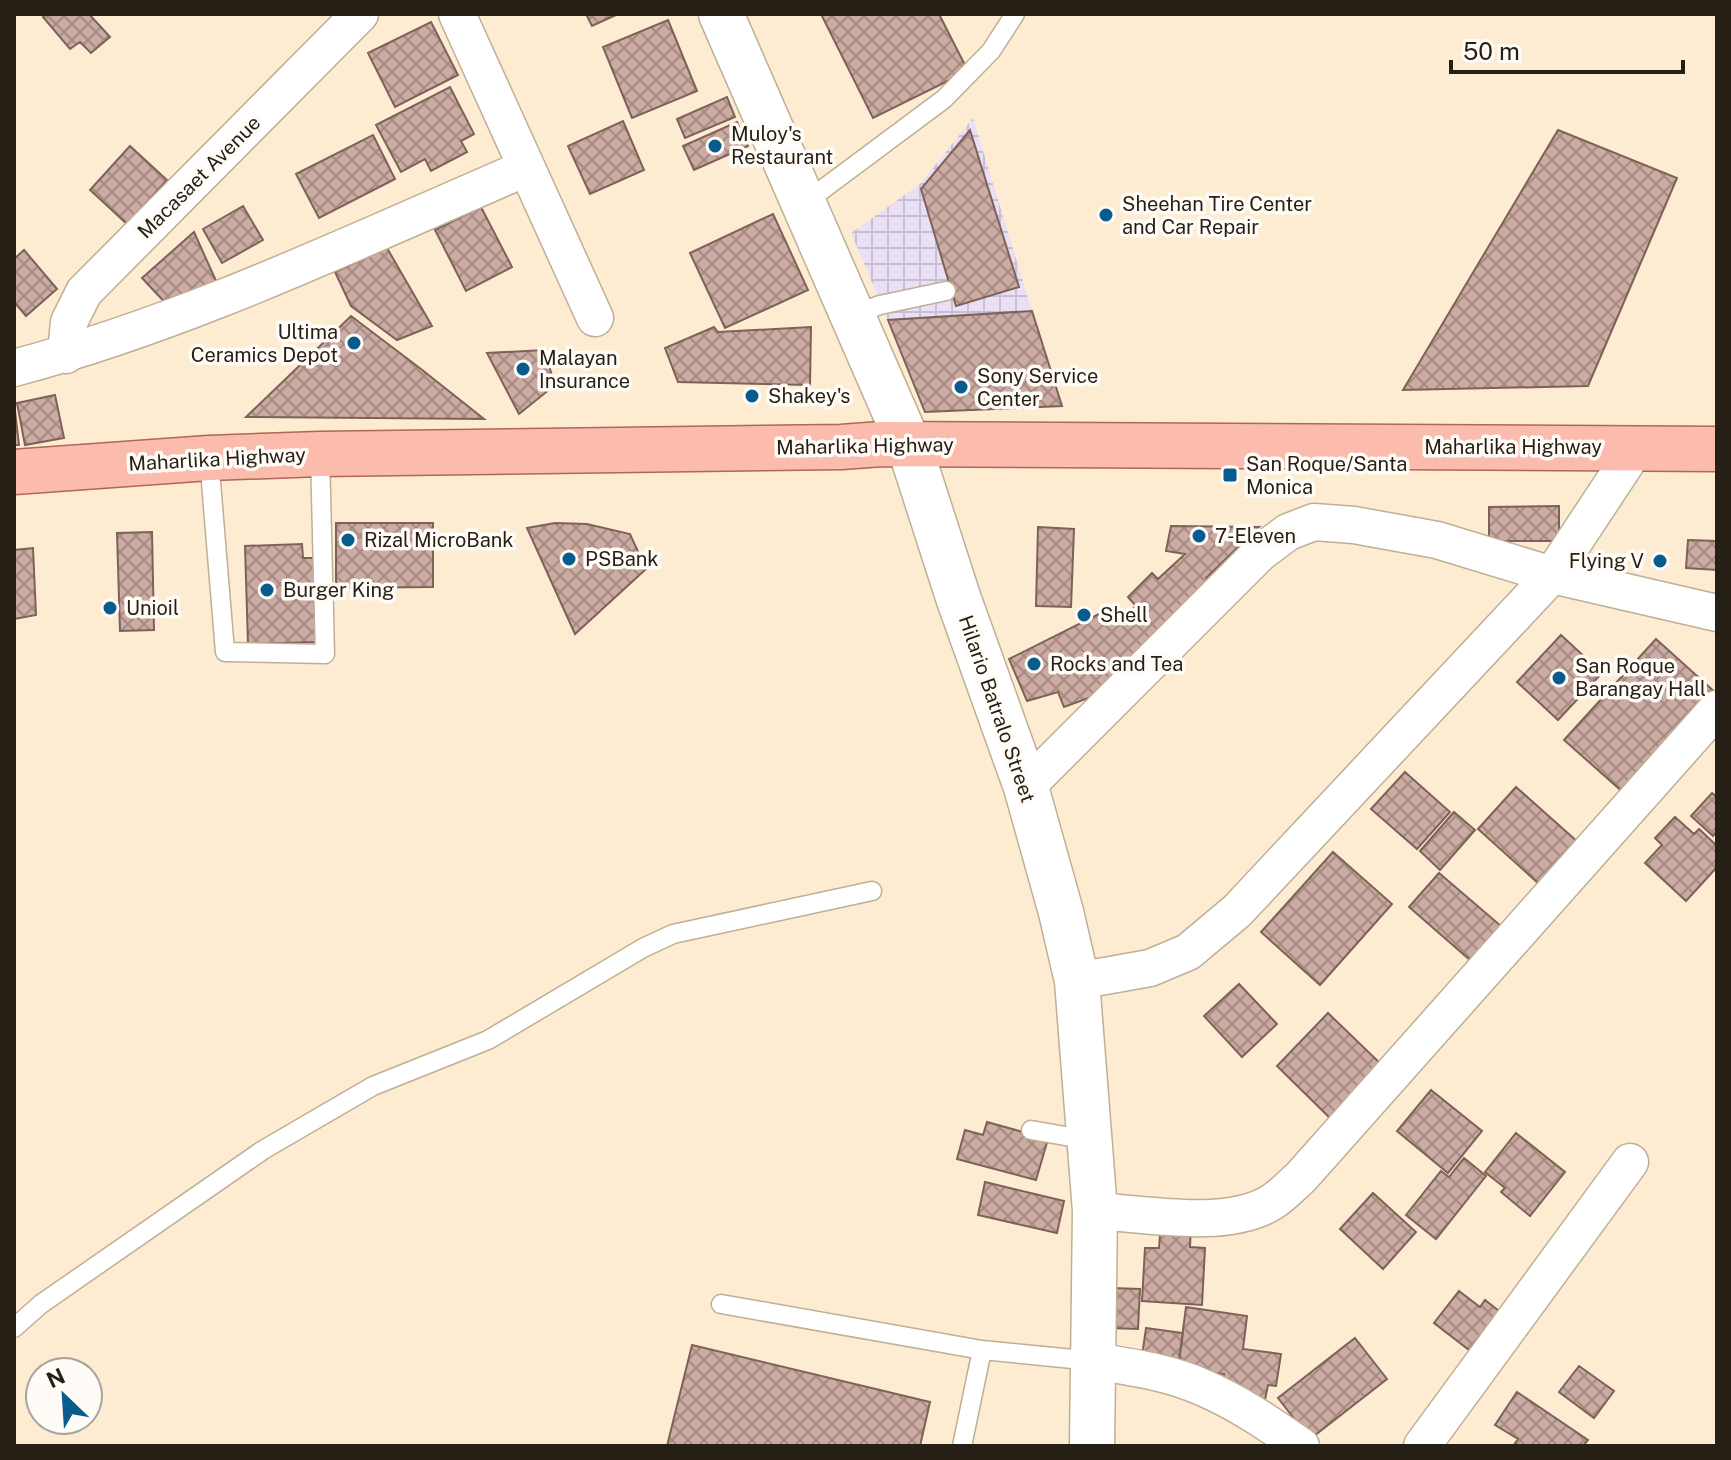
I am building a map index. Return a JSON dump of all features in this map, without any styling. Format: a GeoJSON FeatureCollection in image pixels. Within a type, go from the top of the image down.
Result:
{"type":"FeatureCollection","features":[{"type":"Feature","properties":{"kind":"main road","name":"Maharlika Highway"},"geometry":{"type":"LineString","coordinates":[[14,472],[209,458],[320,454],[909,445],[1717,449]]}},
{"type":"Feature","properties":{"kind":"street","name":"Macasaet Avenue"},"geometry":{"type":"LineString","coordinates":[[66,355],[69,322],[84,292],[360,14]]}},
{"type":"Feature","properties":{"kind":"street"},"geometry":{"type":"LineString","coordinates":[[457,14],[595,318]]}},
{"type":"Feature","properties":{"kind":"street","name":"Hilario Batralo Street"},"geometry":{"type":"LineString","coordinates":[[721,14],[909,445],[958,597],[1026,787],[1077,981],[1095,1211],[1092,1446]]}},
{"type":"Feature","properties":{"kind":"street"},"geometry":{"type":"LineString","coordinates":[[14,368],[122,337],[526,168]]}},
{"type":"Feature","properties":{"kind":"street"},"geometry":{"type":"LineString","coordinates":[[1077,981],[1163,963],[1188,952],[1237,911],[1552,575],[1636,448]]}},
{"type":"Feature","properties":{"kind":"street"},"geometry":{"type":"LineString","coordinates":[[1026,787],[1260,553],[1288,532],[1314,522],[1354,525],[1437,540],[1552,575],[1717,613]]}},
{"type":"Feature","properties":{"kind":"street"},"geometry":{"type":"LineString","coordinates":[[1095,1211],[1206,1218],[1237,1215],[1272,1202],[1301,1177],[1717,709]]}},
{"type":"Feature","properties":{"kind":"street"},"geometry":{"type":"LineString","coordinates":[[1422,1446],[1630,1162]]}},
{"type":"Feature","properties":{"kind":"street"},"geometry":{"type":"LineString","coordinates":[[1094,1361],[1153,1371],[1202,1387],[1248,1410],[1301,1446]]}},
{"type":"Feature","properties":{"kind":"lane"},"geometry":{"type":"LineString","coordinates":[[803,204],[944,99],[991,51],[1015,14]]}},
{"type":"Feature","properties":{"kind":"lane"},"geometry":{"type":"LineString","coordinates":[[851,315],[880,305],[946,291]]}},
{"type":"Feature","properties":{"kind":"lane"},"geometry":{"type":"LineString","coordinates":[[209,458],[225,652],[325,654],[320,454]]}},
{"type":"Feature","properties":{"kind":"lane"},"geometry":{"type":"LineString","coordinates":[[14,1328],[54,1295],[263,1150],[373,1086],[488,1040],[643,948],[673,934],[872,891]]}},
{"type":"Feature","properties":{"kind":"lane"},"geometry":{"type":"LineString","coordinates":[[1031,1130],[1088,1140]]}},
{"type":"Feature","properties":{"kind":"lane"},"geometry":{"type":"LineString","coordinates":[[721,1304],[982,1350],[1094,1361]]}},
{"type":"Feature","properties":{"kind":"lane"},"geometry":{"type":"LineString","coordinates":[[962,1446],[982,1350]]}},
{"type":"Feature","properties":{"kind":"shaded area"},"geometry":{"type":"Polygon","coordinates":[[[973,118],[1032,311],[888,320],[851,233],[920,184],[973,118]]]}},
{"type":"Feature","properties":{"kind":"building"},"geometry":{"type":"Polygon","coordinates":[[[46,14],[89,14],[110,37],[91,53],[80,42],[70,49],[43,17],[46,14]]]}},
{"type":"Feature","properties":{"kind":"building"},"geometry":{"type":"Polygon","coordinates":[[[586,14],[618,14],[592,26],[586,14]]]}},
{"type":"Feature","properties":{"kind":"building"},"geometry":{"type":"Polygon","coordinates":[[[821,14],[939,14],[968,71],[873,118],[821,14]]]}},
{"type":"Feature","properties":{"kind":"building"},"geometry":{"type":"Polygon","coordinates":[[[668,20],[697,91],[632,118],[603,47],[668,20]]]}},
{"type":"Feature","properties":{"kind":"building"},"geometry":{"type":"Polygon","coordinates":[[[431,22],[458,75],[395,107],[368,53],[431,22]]]}},
{"type":"Feature","properties":{"kind":"building"},"geometry":{"type":"Polygon","coordinates":[[[450,87],[474,134],[461,141],[467,152],[431,171],[425,159],[401,172],[376,125],[450,87]]]}},
{"type":"Feature","properties":{"kind":"building"},"geometry":{"type":"Polygon","coordinates":[[[727,97],[735,117],[685,138],[677,119],[727,97]]]}},
{"type":"Feature","properties":{"kind":"building"},"geometry":{"type":"Polygon","coordinates":[[[623,121],[644,170],[590,194],[568,146],[623,121]]]}},
{"type":"Feature","properties":{"kind":"building","name":"Muloy's Restaurant"},"geometry":{"type":"Polygon","coordinates":[[[737,122],[748,146],[694,170],[683,146],[737,122]]]}},
{"type":"Feature","properties":{"kind":"building"},"geometry":{"type":"Polygon","coordinates":[[[970,130],[1019,287],[956,306],[921,189],[970,130]]]}},
{"type":"Feature","properties":{"kind":"building"},"geometry":{"type":"Polygon","coordinates":[[[1558,130],[1677,178],[1588,386],[1403,390],[1558,130]]]}},
{"type":"Feature","properties":{"kind":"building"},"geometry":{"type":"Polygon","coordinates":[[[373,135],[395,179],[319,218],[296,174],[373,135]]]}},
{"type":"Feature","properties":{"kind":"building"},"geometry":{"type":"Polygon","coordinates":[[[130,146],[167,180],[127,224],[90,190],[130,146]]]}},
{"type":"Feature","properties":{"kind":"building"},"geometry":{"type":"Polygon","coordinates":[[[243,206],[263,240],[222,263],[203,229],[243,206]]]}},
{"type":"Feature","properties":{"kind":"building"},"geometry":{"type":"Polygon","coordinates":[[[481,207],[512,267],[466,291],[435,230],[481,207]]]}},
{"type":"Feature","properties":{"kind":"building"},"geometry":{"type":"Polygon","coordinates":[[[773,214],[808,290],[725,328],[690,253],[773,214]]]}},
{"type":"Feature","properties":{"kind":"building"},"geometry":{"type":"Polygon","coordinates":[[[194,232],[221,292],[173,311],[142,278],[194,232]]]}},
{"type":"Feature","properties":{"kind":"building"},"geometry":{"type":"Polygon","coordinates":[[[387,248],[432,326],[397,340],[351,306],[335,272],[387,248]]]}},
{"type":"Feature","properties":{"kind":"building"},"geometry":{"type":"Polygon","coordinates":[[[24,250],[57,289],[26,316],[14,302],[14,259],[24,250]]]}},
{"type":"Feature","properties":{"kind":"building"},"geometry":{"type":"Polygon","coordinates":[[[1032,311],[1062,406],[925,412],[888,320],[1032,311]]]}},
{"type":"Feature","properties":{"kind":"building","name":"Ultima Ceramics Depot"},"geometry":{"type":"Polygon","coordinates":[[[351,316],[421,369],[484,419],[246,417],[351,316]]]}},
{"type":"Feature","properties":{"kind":"building"},"geometry":{"type":"Polygon","coordinates":[[[714,327],[718,332],[811,327],[810,385],[678,382],[665,348],[714,327]]]}},
{"type":"Feature","properties":{"kind":"building","name":"Malayan Insurance"},"geometry":{"type":"Polygon","coordinates":[[[544,350],[555,385],[519,414],[487,353],[544,350]]]}},
{"type":"Feature","properties":{"kind":"building"},"geometry":{"type":"Polygon","coordinates":[[[55,395],[64,438],[25,445],[17,403],[55,395]]]}},
{"type":"Feature","properties":{"kind":"building"},"geometry":{"type":"Polygon","coordinates":[[[14,402],[19,445],[14,445],[14,402]]]}},
{"type":"Feature","properties":{"kind":"building"},"geometry":{"type":"Polygon","coordinates":[[[1559,506],[1559,541],[1489,541],[1489,507],[1559,506]]]}},
{"type":"Feature","properties":{"kind":"building"},"geometry":{"type":"Polygon","coordinates":[[[336,523],[433,523],[433,587],[336,588],[336,523]]]}},
{"type":"Feature","properties":{"kind":"building"},"geometry":{"type":"Polygon","coordinates":[[[555,523],[587,524],[630,534],[646,569],[575,634],[527,528],[555,523]]]}},
{"type":"Feature","properties":{"kind":"building"},"geometry":{"type":"Polygon","coordinates":[[[1171,526],[1259,527],[1206,578],[1213,585],[1105,692],[1064,707],[1058,692],[1027,701],[1009,659],[1105,611],[1118,621],[1136,606],[1128,597],[1152,573],[1158,579],[1185,554],[1166,551],[1171,526]]]}},
{"type":"Feature","properties":{"kind":"building"},"geometry":{"type":"Polygon","coordinates":[[[1038,527],[1074,529],[1071,607],[1036,606],[1038,527]]]}},
{"type":"Feature","properties":{"kind":"building"},"geometry":{"type":"Polygon","coordinates":[[[152,532],[154,630],[120,631],[117,533],[152,532]]]}},
{"type":"Feature","properties":{"kind":"building"},"geometry":{"type":"Polygon","coordinates":[[[1688,540],[1717,541],[1717,570],[1686,568],[1688,540]]]}},
{"type":"Feature","properties":{"kind":"building"},"geometry":{"type":"Polygon","coordinates":[[[302,544],[303,558],[316,558],[318,642],[248,644],[245,546],[302,544]]]}},
{"type":"Feature","properties":{"kind":"building"},"geometry":{"type":"Polygon","coordinates":[[[33,548],[36,615],[14,619],[14,550],[33,548]]]}},
{"type":"Feature","properties":{"kind":"building","name":"San Roque Barangay Hall"},"geometry":{"type":"Polygon","coordinates":[[[1561,635],[1602,673],[1558,720],[1517,682],[1561,635]]]}},
{"type":"Feature","properties":{"kind":"building"},"geometry":{"type":"Polygon","coordinates":[[[1656,639],[1716,693],[1625,794],[1564,740],[1656,639]]]}},
{"type":"Feature","properties":{"kind":"building"},"geometry":{"type":"Polygon","coordinates":[[[1405,772],[1450,812],[1417,849],[1371,809],[1405,772]]]}},
{"type":"Feature","properties":{"kind":"building"},"geometry":{"type":"Polygon","coordinates":[[[1516,787],[1588,851],[1549,893],[1478,829],[1516,787]]]}},
{"type":"Feature","properties":{"kind":"building"},"geometry":{"type":"Polygon","coordinates":[[[1712,793],[1717,797],[1717,831],[1713,836],[1691,816],[1712,793]]]}},
{"type":"Feature","properties":{"kind":"building"},"geometry":{"type":"Polygon","coordinates":[[[1454,812],[1475,830],[1440,870],[1420,851],[1454,812]]]}},
{"type":"Feature","properties":{"kind":"building"},"geometry":{"type":"Polygon","coordinates":[[[1675,817],[1694,834],[1699,829],[1717,846],[1717,867],[1686,901],[1645,863],[1662,845],[1655,838],[1675,817]]]}},
{"type":"Feature","properties":{"kind":"building"},"geometry":{"type":"Polygon","coordinates":[[[1333,852],[1392,904],[1320,985],[1261,932],[1333,852]]]}},
{"type":"Feature","properties":{"kind":"building"},"geometry":{"type":"Polygon","coordinates":[[[1439,873],[1508,932],[1478,967],[1409,907],[1439,873]]]}},
{"type":"Feature","properties":{"kind":"building"},"geometry":{"type":"Polygon","coordinates":[[[1239,984],[1277,1024],[1242,1057],[1204,1016],[1239,984]]]}},
{"type":"Feature","properties":{"kind":"building"},"geometry":{"type":"Polygon","coordinates":[[[1328,1013],[1385,1068],[1333,1121],[1277,1066],[1328,1013]]]}},
{"type":"Feature","properties":{"kind":"building"},"geometry":{"type":"Polygon","coordinates":[[[1431,1090],[1482,1131],[1448,1173],[1397,1131],[1431,1090]]]}},
{"type":"Feature","properties":{"kind":"building"},"geometry":{"type":"Polygon","coordinates":[[[987,1122],[1048,1139],[1036,1180],[957,1159],[965,1130],[983,1135],[987,1122]]]}},
{"type":"Feature","properties":{"kind":"building"},"geometry":{"type":"Polygon","coordinates":[[[1516,1133],[1565,1172],[1530,1216],[1501,1192],[1505,1188],[1485,1172],[1516,1133]]]}},
{"type":"Feature","properties":{"kind":"building"},"geometry":{"type":"Polygon","coordinates":[[[1464,1158],[1486,1176],[1436,1239],[1406,1215],[1441,1171],[1449,1177],[1464,1158]]]}},
{"type":"Feature","properties":{"kind":"building"},"geometry":{"type":"Polygon","coordinates":[[[985,1182],[1064,1201],[1057,1233],[978,1215],[985,1182]]]}},
{"type":"Feature","properties":{"kind":"building"},"geometry":{"type":"Polygon","coordinates":[[[1373,1193],[1416,1232],[1383,1269],[1340,1229],[1373,1193]]]}},
{"type":"Feature","properties":{"kind":"building"},"geometry":{"type":"Polygon","coordinates":[[[1161,1222],[1191,1224],[1190,1247],[1205,1248],[1202,1305],[1142,1301],[1145,1248],[1159,1248],[1161,1222]]]}},
{"type":"Feature","properties":{"kind":"building"},"geometry":{"type":"Polygon","coordinates":[[[1112,1288],[1140,1289],[1138,1329],[1110,1328],[1112,1288]]]}},
{"type":"Feature","properties":{"kind":"building"},"geometry":{"type":"Polygon","coordinates":[[[1459,1291],[1480,1307],[1485,1300],[1504,1315],[1473,1353],[1434,1323],[1459,1291]]]}},
{"type":"Feature","properties":{"kind":"building"},"geometry":{"type":"Polygon","coordinates":[[[1186,1307],[1247,1316],[1243,1349],[1281,1354],[1276,1386],[1268,1385],[1265,1400],[1221,1395],[1224,1374],[1178,1368],[1186,1307]]]}},
{"type":"Feature","properties":{"kind":"building"},"geometry":{"type":"Polygon","coordinates":[[[1146,1328],[1183,1333],[1179,1361],[1142,1356],[1146,1328]]]}},
{"type":"Feature","properties":{"kind":"building"},"geometry":{"type":"Polygon","coordinates":[[[1355,1338],[1387,1379],[1310,1439],[1278,1398],[1355,1338]]]}},
{"type":"Feature","properties":{"kind":"building"},"geometry":{"type":"Polygon","coordinates":[[[692,1345],[930,1402],[920,1446],[667,1446],[692,1345]]]}},
{"type":"Feature","properties":{"kind":"building"},"geometry":{"type":"Polygon","coordinates":[[[1579,1366],[1614,1391],[1594,1418],[1559,1392],[1579,1366]]]}},
{"type":"Feature","properties":{"kind":"building"},"geometry":{"type":"Polygon","coordinates":[[[1517,1392],[1588,1440],[1583,1446],[1513,1446],[1518,1439],[1495,1425],[1517,1392]]]}},
{"type":"Feature","properties":{"kind":"place","name":"Muloy's Restaurant"},"geometry":{"type":"Point","coordinates":[715,146]}},
{"type":"Feature","properties":{"kind":"place","name":"Sheehan Tire Center and Car Repair"},"geometry":{"type":"Point","coordinates":[1106,215]}},
{"type":"Feature","properties":{"kind":"place","name":"Ultima Ceramics Depot"},"geometry":{"type":"Point","coordinates":[354,343]}},
{"type":"Feature","properties":{"kind":"place","name":"Malayan Insurance"},"geometry":{"type":"Point","coordinates":[523,369]}},
{"type":"Feature","properties":{"kind":"place","name":"Sony Service Center"},"geometry":{"type":"Point","coordinates":[961,387]}},
{"type":"Feature","properties":{"kind":"place","name":"Shakey's"},"geometry":{"type":"Point","coordinates":[752,396]}},
{"type":"Feature","properties":{"kind":"place","name":"San Roque/Santa Monica"},"geometry":{"type":"Point","coordinates":[1230,475]}},
{"type":"Feature","properties":{"kind":"place","name":"7-Eleven"},"geometry":{"type":"Point","coordinates":[1199,536]}},
{"type":"Feature","properties":{"kind":"place","name":"Rizal MicroBank"},"geometry":{"type":"Point","coordinates":[348,540]}},
{"type":"Feature","properties":{"kind":"place","name":"PSBank"},"geometry":{"type":"Point","coordinates":[569,559]}},
{"type":"Feature","properties":{"kind":"place","name":"Flying V"},"geometry":{"type":"Point","coordinates":[1660,561]}},
{"type":"Feature","properties":{"kind":"place","name":"Burger King"},"geometry":{"type":"Point","coordinates":[267,590]}},
{"type":"Feature","properties":{"kind":"place","name":"Unioil"},"geometry":{"type":"Point","coordinates":[110,608]}},
{"type":"Feature","properties":{"kind":"place","name":"Shell"},"geometry":{"type":"Point","coordinates":[1084,615]}},
{"type":"Feature","properties":{"kind":"place","name":"Rocks and Tea"},"geometry":{"type":"Point","coordinates":[1034,664]}},
{"type":"Feature","properties":{"kind":"place","name":"San Roque Barangay Hall"},"geometry":{"type":"Point","coordinates":[1559,678]}}]}
